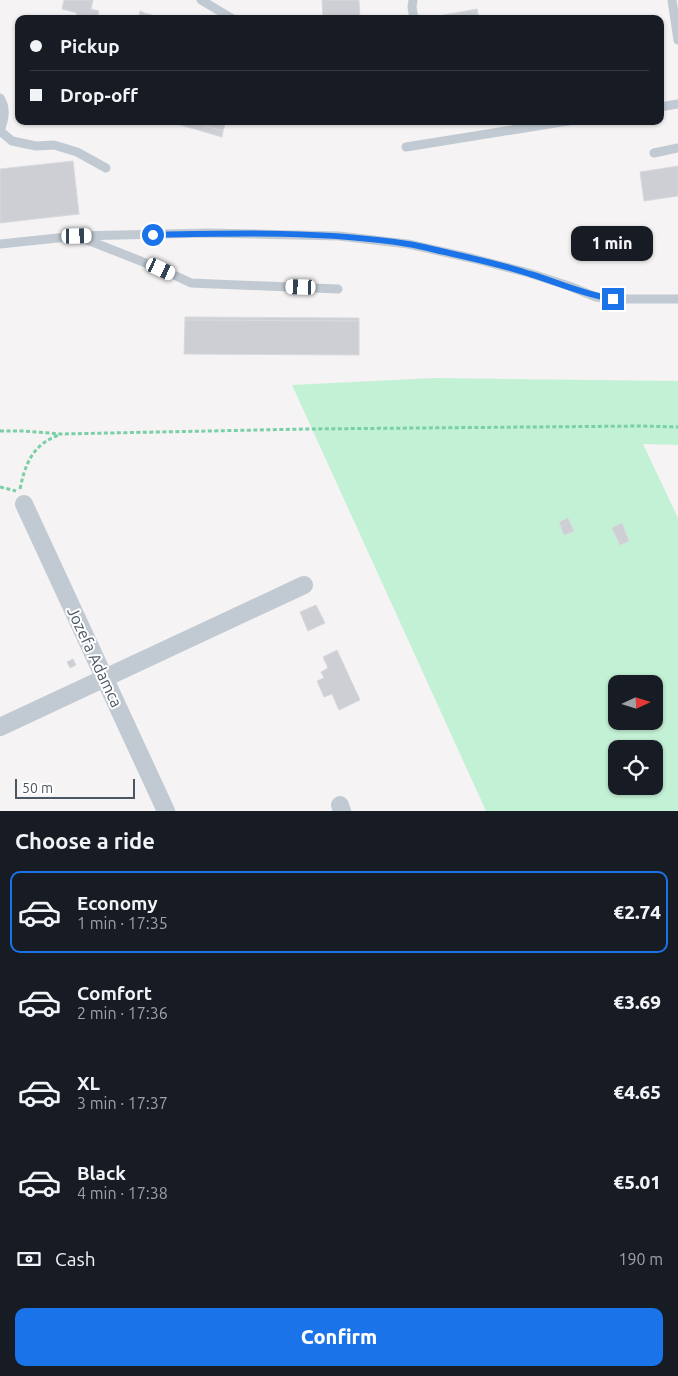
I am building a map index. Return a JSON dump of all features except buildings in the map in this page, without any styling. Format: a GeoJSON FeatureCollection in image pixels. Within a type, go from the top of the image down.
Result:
{"type":"FeatureCollection","features":[{"type":"Feature","properties":{"kind":"street","name":"Jozefa Adamca"},"geometry":{"type":"LineString","coordinates":[[22,498],[166,811]]}},
{"type":"Feature","properties":{"kind":"street"},"geometry":{"type":"LineString","coordinates":[[0,727],[304,585]]}},
{"type":"Feature","properties":{"kind":"lane"},"geometry":{"type":"LineString","coordinates":[[201,0],[226,15]]}},
{"type":"Feature","properties":{"kind":"lane"},"geometry":{"type":"LineString","coordinates":[[413,0],[413,15]]}},
{"type":"Feature","properties":{"kind":"lane"},"geometry":{"type":"LineString","coordinates":[[672,0],[678,40]]}},
{"type":"Feature","properties":{"kind":"lane"},"geometry":{"type":"LineString","coordinates":[[0,98],[3,102],[5,117],[0,131],[12,141],[36,146],[54,145],[77,152],[106,168]]}},
{"type":"Feature","properties":{"kind":"lane"},"geometry":{"type":"LineString","coordinates":[[664,106],[678,104]]}},
{"type":"Feature","properties":{"kind":"lane"},"geometry":{"type":"LineString","coordinates":[[406,147],[543,125]]}},
{"type":"Feature","properties":{"kind":"lane"},"geometry":{"type":"LineString","coordinates":[[654,153],[678,148]]}},
{"type":"Feature","properties":{"kind":"lane"},"geometry":{"type":"LineString","coordinates":[[0,244],[77,236],[207,233],[349,237],[408,244],[475,259],[529,273],[596,297],[678,300]]}},
{"type":"Feature","properties":{"kind":"lane"},"geometry":{"type":"LineString","coordinates":[[77,236],[161,269],[191,283],[338,289]]}},
{"type":"Feature","properties":{"kind":"path"},"geometry":{"type":"LineString","coordinates":[[0,431],[60,434],[632,426],[678,427]]}},
{"type":"Feature","properties":{"kind":"path"},"geometry":{"type":"LineString","coordinates":[[22,498],[23,472],[28,461],[35,451],[49,439],[60,434]]}},
{"type":"Feature","properties":{"kind":"green space"},"geometry":{"type":"Polygon","coordinates":[[[435,378],[678,381],[678,445],[643,444],[678,518],[678,811],[486,811],[292,385],[435,378]]]}},
{"type":"Feature","properties":{"kind":"route"},"geometry":{"type":"LineString","coordinates":[[153,235],[207,233],[339,236],[408,244],[511,268],[569,286],[596,297],[613,299]]}}]}
